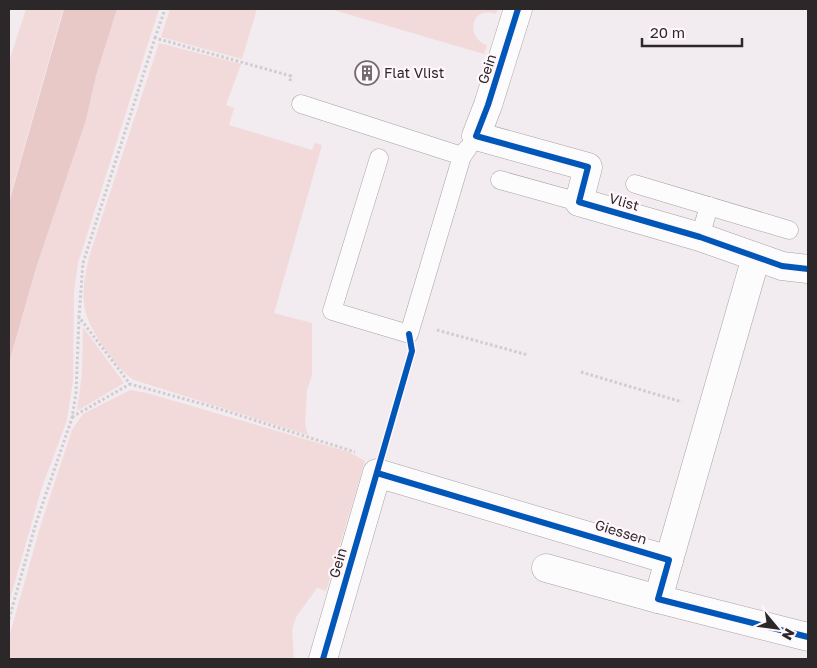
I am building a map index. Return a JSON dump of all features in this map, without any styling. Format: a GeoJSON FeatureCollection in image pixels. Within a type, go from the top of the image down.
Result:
{"type":"FeatureCollection","features":[{"type":"Feature","properties":{"kind":"street","name":"Gein"},"geometry":{"type":"LineString","coordinates":[[469,146],[488,105],[518,9]]}},
{"type":"Feature","properties":{"kind":"street"},"geometry":{"type":"LineString","coordinates":[[469,146],[588,167],[578,202]]}},
{"type":"Feature","properties":{"kind":"street","name":"Vlist"},"geometry":{"type":"LineString","coordinates":[[578,202],[700,237],[782,266],[808,268]]}},
{"type":"Feature","properties":{"kind":"street"},"geometry":{"type":"LineString","coordinates":[[658,599],[756,257]]}},
{"type":"Feature","properties":{"kind":"street","name":"Gein"},"geometry":{"type":"LineString","coordinates":[[323,659],[377,473]]}},
{"type":"Feature","properties":{"kind":"street","name":"Giessen"},"geometry":{"type":"LineString","coordinates":[[377,473],[669,560]]}},
{"type":"Feature","properties":{"kind":"street"},"geometry":{"type":"LineString","coordinates":[[546,568],[808,637]]}},
{"type":"Feature","properties":{"kind":"lane"},"geometry":{"type":"LineString","coordinates":[[301,104],[469,146]]}},
{"type":"Feature","properties":{"kind":"lane","name":"Gein"},"geometry":{"type":"LineString","coordinates":[[410,328],[469,146]]}},
{"type":"Feature","properties":{"kind":"lane"},"geometry":{"type":"LineString","coordinates":[[379,158],[332,310],[410,328]]}},
{"type":"Feature","properties":{"kind":"lane","name":"Vlist"},"geometry":{"type":"LineString","coordinates":[[500,180],[578,202]]}},
{"type":"Feature","properties":{"kind":"lane","name":"Vlist"},"geometry":{"type":"LineString","coordinates":[[635,184],[789,230]]}},
{"type":"Feature","properties":{"kind":"lane"},"geometry":{"type":"LineString","coordinates":[[700,237],[709,206]]}},
{"type":"Feature","properties":{"kind":"path"},"geometry":{"type":"LineString","coordinates":[[9,619],[39,514],[72,418],[76,393],[83,263],[165,9]]}},
{"type":"Feature","properties":{"kind":"path"},"geometry":{"type":"LineString","coordinates":[[156,38],[291,76],[284,100],[301,104]]}},
{"type":"Feature","properties":{"kind":"path"},"geometry":{"type":"LineString","coordinates":[[79,317],[130,384],[350,449],[368,460],[377,473]]}},
{"type":"Feature","properties":{"kind":"path"},"geometry":{"type":"LineString","coordinates":[[410,328],[528,355]]}},
{"type":"Feature","properties":{"kind":"path"},"geometry":{"type":"LineString","coordinates":[[581,372],[712,410]]}},
{"type":"Feature","properties":{"kind":"path"},"geometry":{"type":"LineString","coordinates":[[72,418],[130,384]]}},
{"type":"Feature","properties":{"kind":"shaded area"},"geometry":{"type":"Polygon","coordinates":[[[26,9],[63,9],[9,201],[9,62],[26,9]]]}},
{"type":"Feature","properties":{"kind":"shaded area"},"geometry":{"type":"Polygon","coordinates":[[[64,9],[117,9],[96,76],[86,120],[36,268],[9,363],[9,203],[64,9]]]}},
{"type":"Feature","properties":{"kind":"shaded area"},"geometry":{"type":"Polygon","coordinates":[[[117,9],[159,9],[78,263],[74,292],[73,381],[67,420],[41,490],[9,603],[9,363],[36,268],[86,120],[96,76],[117,9]]]}},
{"type":"Feature","properties":{"kind":"shaded area"},"geometry":{"type":"Polygon","coordinates":[[[170,9],[257,9],[242,59],[161,37],[170,9]]]}},
{"type":"Feature","properties":{"kind":"shaded area"},"geometry":{"type":"Polygon","coordinates":[[[330,9],[498,9],[496,14],[487,12],[481,14],[474,23],[473,30],[475,36],[487,45],[484,54],[330,9]]]}},
{"type":"Feature","properties":{"kind":"shaded area"},"geometry":{"type":"Polygon","coordinates":[[[159,43],[241,64],[226,105],[234,108],[229,125],[312,150],[315,143],[322,145],[274,313],[312,323],[312,375],[307,390],[305,423],[308,435],[134,380],[121,370],[105,349],[87,315],[84,305],[84,284],[89,257],[159,43]]]}},
{"type":"Feature","properties":{"kind":"shaded area"},"geometry":{"type":"Polygon","coordinates":[[[83,327],[124,383],[77,411],[82,373],[83,327]]]}},
{"type":"Feature","properties":{"kind":"shaded area"},"geometry":{"type":"Polygon","coordinates":[[[130,390],[147,393],[349,452],[365,461],[326,591],[317,588],[296,617],[292,630],[294,659],[9,659],[9,637],[41,524],[72,430],[83,414],[130,390]]]}},
{"type":"Feature","properties":{"kind":"cycle path"},"geometry":{"type":"LineString","coordinates":[[518,9],[488,105],[476,136],[588,167],[579,202],[700,237],[782,266],[808,269]]}},
{"type":"Feature","properties":{"kind":"cycle path"},"geometry":{"type":"LineString","coordinates":[[323,659],[412,351],[409,334]]}},
{"type":"Feature","properties":{"kind":"cycle path"},"geometry":{"type":"LineString","coordinates":[[377,473],[669,560],[658,599],[808,637]]}},
{"type":"Feature","properties":{"kind":"place","name":"Flat Vlist"},"geometry":{"type":"Point","coordinates":[367,73]}}]}
